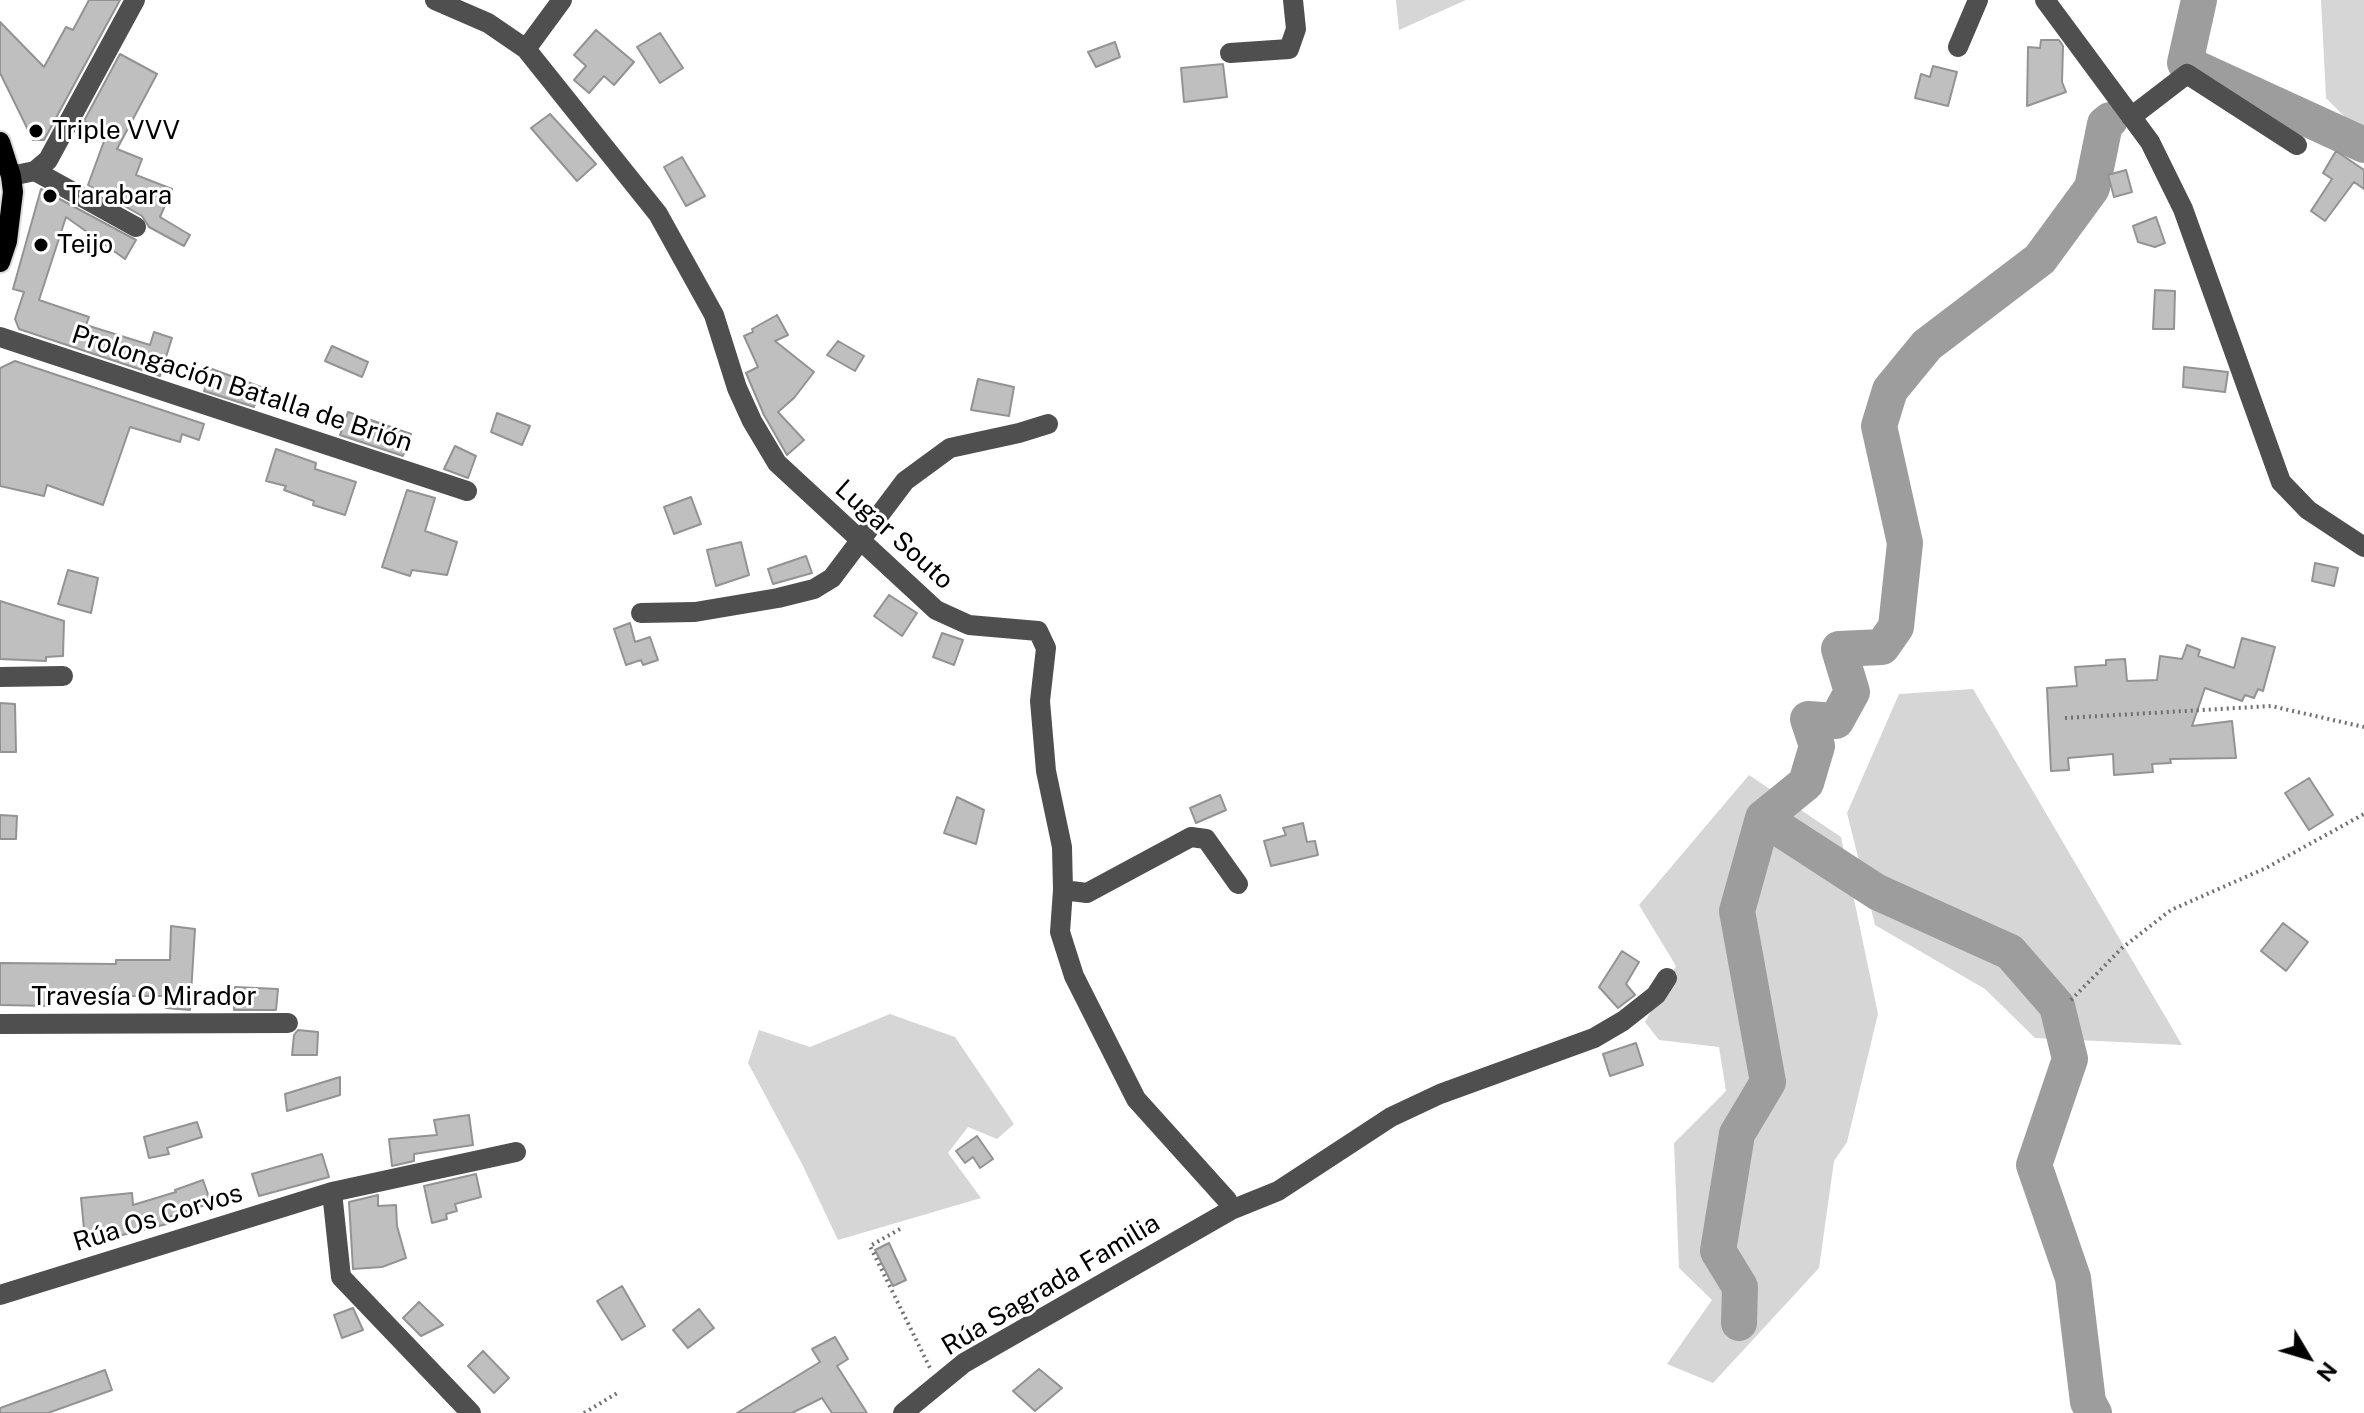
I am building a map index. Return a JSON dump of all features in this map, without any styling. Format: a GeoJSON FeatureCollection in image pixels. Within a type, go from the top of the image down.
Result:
{"type":"FeatureCollection","features":[{"type":"Feature","properties":{"kind":"main road"},"geometry":{"type":"LineString","coordinates":[[0,142],[11,176],[12,213],[0,262]]}},
{"type":"Feature","properties":{"kind":"street"},"geometry":{"type":"LineString","coordinates":[[11,176],[35,171],[48,160],[135,0]]}},
{"type":"Feature","properties":{"kind":"street","name":"Lugar Souto"},"geometry":{"type":"LineString","coordinates":[[435,0],[488,23],[526,49],[658,214],[714,315],[737,388],[777,463],[936,610],[969,625],[1038,631],[1046,648],[1040,701],[1046,771],[1062,847],[1060,932],[1074,976],[1136,1099],[1227,1200],[1231,1210]]}},
{"type":"Feature","properties":{"kind":"street"},"geometry":{"type":"LineString","coordinates":[[526,49],[562,0]]}},
{"type":"Feature","properties":{"kind":"street"},"geometry":{"type":"LineString","coordinates":[[1230,53],[1289,49],[1296,29],[1293,0]]}},
{"type":"Feature","properties":{"kind":"street"},"geometry":{"type":"LineString","coordinates":[[1958,47],[1978,0]]}},
{"type":"Feature","properties":{"kind":"street"},"geometry":{"type":"LineString","coordinates":[[2045,0],[2150,142],[2183,209],[2281,482],[2308,510],[2364,547]]}},
{"type":"Feature","properties":{"kind":"street"},"geometry":{"type":"LineString","coordinates":[[2131,117],[2187,74],[2297,145]]}},
{"type":"Feature","properties":{"kind":"street"},"geometry":{"type":"LineString","coordinates":[[35,171],[136,227]]}},
{"type":"Feature","properties":{"kind":"street","name":"Prolongación Batalla de Brión"},"geometry":{"type":"LineString","coordinates":[[0,337],[467,491]]}},
{"type":"Feature","properties":{"kind":"street"},"geometry":{"type":"LineString","coordinates":[[641,613],[695,612],[814,589],[832,578],[905,481],[950,448],[1048,424]]}},
{"type":"Feature","properties":{"kind":"street"},"geometry":{"type":"LineString","coordinates":[[0,677],[63,676]]}},
{"type":"Feature","properties":{"kind":"street"},"geometry":{"type":"LineString","coordinates":[[1063,890],[1087,893],[1191,837],[1206,839],[1238,884]]}},
{"type":"Feature","properties":{"kind":"street","name":"Rúa Sagrada Familia"},"geometry":{"type":"LineString","coordinates":[[903,1413],[964,1363],[1231,1210],[1278,1191],[1359,1136],[1427,1100],[1594,1038],[1623,1021],[1656,995],[1667,978]]}},
{"type":"Feature","properties":{"kind":"street","name":"Travesía O Mirador"},"geometry":{"type":"LineString","coordinates":[[0,1024],[288,1023]]}},
{"type":"Feature","properties":{"kind":"street","name":"Rúa Os Corvos"},"geometry":{"type":"LineString","coordinates":[[0,1295],[332,1192],[516,1152]]}},
{"type":"Feature","properties":{"kind":"street"},"geometry":{"type":"LineString","coordinates":[[332,1192],[341,1277],[471,1413]]}},
{"type":"Feature","properties":{"kind":"path"},"geometry":{"type":"LineString","coordinates":[[2065,718],[2271,706],[2364,727]]}},
{"type":"Feature","properties":{"kind":"path"},"geometry":{"type":"LineString","coordinates":[[2071,1000],[2122,948],[2171,910],[2266,868],[2364,814]]}},
{"type":"Feature","properties":{"kind":"path"},"geometry":{"type":"LineString","coordinates":[[900,1229],[870,1246],[938,1384]]}},
{"type":"Feature","properties":{"kind":"path"},"geometry":{"type":"LineString","coordinates":[[584,1413],[619,1392]]}},
{"type":"Feature","properties":{"kind":"shaded area"},"geometry":{"type":"Polygon","coordinates":[[[1396,0],[1466,0],[1399,30],[1396,0]]]}},
{"type":"Feature","properties":{"kind":"shaded area"},"geometry":{"type":"Polygon","coordinates":[[[2321,0],[2364,0],[2364,136],[2326,98],[2321,0]]]}},
{"type":"Feature","properties":{"kind":"shaded area"},"geometry":{"type":"Polygon","coordinates":[[[1973,689],[2182,1045],[2035,1038],[1985,989],[1875,925],[1847,813],[1899,694],[1973,689]]]}},
{"type":"Feature","properties":{"kind":"shaded area"},"geometry":{"type":"Polygon","coordinates":[[[1749,775],[1841,837],[1878,1014],[1847,1142],[1834,1161],[1819,1268],[1713,1383],[1667,1364],[1712,1300],[1679,1268],[1674,1143],[1726,1091],[1719,1047],[1659,1040],[1645,1022],[1676,966],[1639,905],[1749,775]]]}},
{"type":"Feature","properties":{"kind":"shaded area"},"geometry":{"type":"Polygon","coordinates":[[[890,1014],[955,1037],[1014,1124],[997,1139],[968,1127],[948,1153],[981,1198],[838,1240],[748,1063],[759,1030],[810,1047],[890,1014]]]}},
{"type":"Feature","properties":{"kind":"building"},"geometry":{"type":"Polygon","coordinates":[[[89,0],[120,0],[44,140],[33,140],[0,73],[0,22],[44,67],[66,27],[73,30],[89,0]]]}},
{"type":"Feature","properties":{"kind":"building"},"geometry":{"type":"Polygon","coordinates":[[[596,30],[634,62],[614,85],[604,76],[589,93],[574,80],[586,66],[574,55],[596,30]]]}},
{"type":"Feature","properties":{"kind":"building"},"geometry":{"type":"Polygon","coordinates":[[[660,33],[683,68],[660,83],[637,47],[660,33]]]}},
{"type":"Feature","properties":{"kind":"building"},"geometry":{"type":"Polygon","coordinates":[[[2041,40],[2059,40],[2063,46],[2062,82],[2066,92],[2027,106],[2028,47],[2040,48],[2041,40]]]}},
{"type":"Feature","properties":{"kind":"building"},"geometry":{"type":"Polygon","coordinates":[[[1115,42],[1120,57],[1096,67],[1088,52],[1115,42]]]}},
{"type":"Feature","properties":{"kind":"building"},"geometry":{"type":"Polygon","coordinates":[[[120,54],[157,74],[117,149],[142,159],[136,175],[172,189],[160,217],[190,235],[184,246],[149,227],[142,216],[88,185],[107,133],[84,121],[120,54]]]}},
{"type":"Feature","properties":{"kind":"building"},"geometry":{"type":"Polygon","coordinates":[[[1223,64],[1227,97],[1184,102],[1181,68],[1223,64]]]}},
{"type":"Feature","properties":{"kind":"building"},"geometry":{"type":"Polygon","coordinates":[[[1933,66],[1957,72],[1948,106],[1915,98],[1921,74],[1930,77],[1933,66]]]}},
{"type":"Feature","properties":{"kind":"building"},"geometry":{"type":"Polygon","coordinates":[[[550,114],[596,164],[577,181],[531,128],[550,114]]]}},
{"type":"Feature","properties":{"kind":"building"},"geometry":{"type":"Polygon","coordinates":[[[2336,151],[2364,170],[2364,189],[2354,182],[2325,221],[2311,211],[2332,179],[2323,173],[2336,151]]]}},
{"type":"Feature","properties":{"kind":"building"},"geometry":{"type":"Polygon","coordinates":[[[682,157],[705,196],[686,206],[664,167],[682,157]]]}},
{"type":"Feature","properties":{"kind":"building"},"geometry":{"type":"Polygon","coordinates":[[[2126,170],[2132,192],[2114,197],[2108,175],[2126,170]]]}},
{"type":"Feature","properties":{"kind":"building"},"geometry":{"type":"Polygon","coordinates":[[[41,189],[136,240],[125,259],[66,217],[39,300],[89,317],[86,325],[150,345],[154,332],[172,338],[160,376],[19,329],[15,319],[24,292],[13,289],[41,189]]]}},
{"type":"Feature","properties":{"kind":"building"},"geometry":{"type":"Polygon","coordinates":[[[2156,217],[2165,243],[2155,247],[2138,242],[2133,226],[2156,217]]]}},
{"type":"Feature","properties":{"kind":"building"},"geometry":{"type":"Polygon","coordinates":[[[2155,290],[2175,291],[2174,329],[2153,329],[2155,290]]]}},
{"type":"Feature","properties":{"kind":"building"},"geometry":{"type":"Polygon","coordinates":[[[777,315],[788,335],[775,341],[814,372],[794,398],[778,412],[804,440],[787,455],[764,415],[746,373],[758,367],[744,336],[777,315]]]}},
{"type":"Feature","properties":{"kind":"building"},"geometry":{"type":"Polygon","coordinates":[[[838,341],[864,356],[855,371],[827,355],[838,341]]]}},
{"type":"Feature","properties":{"kind":"building"},"geometry":{"type":"Polygon","coordinates":[[[332,346],[368,362],[362,377],[325,361],[332,346]]]}},
{"type":"Feature","properties":{"kind":"building"},"geometry":{"type":"Polygon","coordinates":[[[15,361],[204,424],[199,440],[182,434],[180,442],[130,427],[103,505],[47,485],[44,496],[0,486],[0,368],[15,361]]]}},
{"type":"Feature","properties":{"kind":"building"},"geometry":{"type":"Polygon","coordinates":[[[2184,367],[2228,372],[2225,392],[2183,387],[2184,367]]]}},
{"type":"Feature","properties":{"kind":"building"},"geometry":{"type":"Polygon","coordinates":[[[212,369],[261,387],[254,407],[204,391],[212,369]]]}},
{"type":"Feature","properties":{"kind":"building"},"geometry":{"type":"Polygon","coordinates":[[[978,379],[1014,387],[1009,416],[971,410],[978,379]]]}},
{"type":"Feature","properties":{"kind":"building"},"geometry":{"type":"Polygon","coordinates":[[[348,412],[411,434],[403,456],[340,435],[348,412]]]}},
{"type":"Feature","properties":{"kind":"building"},"geometry":{"type":"Polygon","coordinates":[[[497,413],[530,426],[522,445],[491,432],[497,413]]]}},
{"type":"Feature","properties":{"kind":"building"},"geometry":{"type":"Polygon","coordinates":[[[455,446],[476,456],[468,478],[444,469],[455,446]]]}},
{"type":"Feature","properties":{"kind":"building"},"geometry":{"type":"Polygon","coordinates":[[[276,449],[316,463],[315,469],[356,482],[345,515],[313,505],[314,501],[284,490],[286,486],[266,481],[276,449]]]}},
{"type":"Feature","properties":{"kind":"building"},"geometry":{"type":"Polygon","coordinates":[[[407,490],[435,498],[425,531],[457,542],[447,575],[412,570],[410,576],[382,567],[407,490]]]}},
{"type":"Feature","properties":{"kind":"building"},"geometry":{"type":"Polygon","coordinates":[[[691,497],[701,524],[674,534],[664,507],[691,497]]]}},
{"type":"Feature","properties":{"kind":"building"},"geometry":{"type":"Polygon","coordinates":[[[741,542],[749,575],[716,586],[707,550],[741,542]]]}},
{"type":"Feature","properties":{"kind":"building"},"geometry":{"type":"Polygon","coordinates":[[[806,556],[812,573],[773,584],[768,569],[806,556]]]}},
{"type":"Feature","properties":{"kind":"building"},"geometry":{"type":"Polygon","coordinates":[[[2315,563],[2338,568],[2334,586],[2312,581],[2315,563]]]}},
{"type":"Feature","properties":{"kind":"building"},"geometry":{"type":"Polygon","coordinates":[[[68,570],[98,578],[91,613],[58,604],[68,570]]]}},
{"type":"Feature","properties":{"kind":"building"},"geometry":{"type":"Polygon","coordinates":[[[889,595],[917,613],[902,636],[874,616],[889,595]]]}},
{"type":"Feature","properties":{"kind":"building"},"geometry":{"type":"Polygon","coordinates":[[[0,601],[64,621],[63,656],[46,657],[46,661],[0,659],[0,601]]]}},
{"type":"Feature","properties":{"kind":"building"},"geometry":{"type":"Polygon","coordinates":[[[630,623],[635,642],[650,637],[658,660],[643,665],[641,660],[626,665],[614,629],[630,623]]]}},
{"type":"Feature","properties":{"kind":"building"},"geometry":{"type":"Polygon","coordinates":[[[942,633],[963,640],[954,665],[933,657],[942,633]]]}},
{"type":"Feature","properties":{"kind":"building"},"geometry":{"type":"Polygon","coordinates":[[[2242,638],[2275,647],[2263,691],[2258,689],[2254,698],[2245,695],[2242,701],[2205,688],[2192,726],[2232,721],[2236,758],[2170,759],[2171,763],[2152,764],[2153,772],[2114,775],[2113,754],[2068,758],[2069,770],[2051,771],[2047,688],[2077,686],[2075,667],[2106,665],[2106,660],[2125,659],[2127,681],[2157,680],[2160,656],[2182,659],[2187,645],[2200,650],[2198,656],[2234,668],[2242,638]]]}},
{"type":"Feature","properties":{"kind":"building"},"geometry":{"type":"Polygon","coordinates":[[[0,703],[15,704],[16,752],[0,752],[0,703]]]}},
{"type":"Feature","properties":{"kind":"building"},"geometry":{"type":"Polygon","coordinates":[[[2309,778],[2333,815],[2309,830],[2285,793],[2309,778]]]}},
{"type":"Feature","properties":{"kind":"building"},"geometry":{"type":"Polygon","coordinates":[[[1220,795],[1226,810],[1196,823],[1190,808],[1220,795]]]}},
{"type":"Feature","properties":{"kind":"building"},"geometry":{"type":"Polygon","coordinates":[[[957,797],[984,810],[976,844],[944,833],[957,797]]]}},
{"type":"Feature","properties":{"kind":"building"},"geometry":{"type":"Polygon","coordinates":[[[0,815],[17,816],[16,839],[0,839],[0,815]]]}},
{"type":"Feature","properties":{"kind":"building"},"geometry":{"type":"Polygon","coordinates":[[[1303,823],[1307,842],[1315,841],[1318,855],[1271,866],[1264,841],[1286,835],[1283,828],[1303,823]]]}},
{"type":"Feature","properties":{"kind":"building"},"geometry":{"type":"Polygon","coordinates":[[[2283,923],[2308,942],[2286,971],[2261,951],[2283,923]]]}},
{"type":"Feature","properties":{"kind":"building"},"geometry":{"type":"Polygon","coordinates":[[[171,926],[195,929],[190,1010],[166,1008],[167,996],[51,996],[51,1006],[0,1005],[0,963],[116,964],[116,960],[170,960],[171,926]]]}},
{"type":"Feature","properties":{"kind":"building"},"geometry":{"type":"Polygon","coordinates":[[[1622,951],[1639,962],[1626,984],[1635,995],[1618,1008],[1599,987],[1622,951]]]}},
{"type":"Feature","properties":{"kind":"building"},"geometry":{"type":"Polygon","coordinates":[[[235,987],[278,989],[276,1010],[234,1010],[235,987]]]}},
{"type":"Feature","properties":{"kind":"building"},"geometry":{"type":"Polygon","coordinates":[[[298,1030],[318,1032],[317,1055],[292,1055],[294,1035],[298,1030]]]}},
{"type":"Feature","properties":{"kind":"building"},"geometry":{"type":"Polygon","coordinates":[[[1636,1043],[1643,1065],[1610,1076],[1603,1054],[1636,1043]]]}},
{"type":"Feature","properties":{"kind":"building"},"geometry":{"type":"Polygon","coordinates":[[[340,1077],[340,1095],[287,1111],[285,1094],[340,1077]]]}},
{"type":"Feature","properties":{"kind":"building"},"geometry":{"type":"Polygon","coordinates":[[[469,1115],[473,1145],[414,1154],[414,1161],[392,1166],[389,1139],[437,1135],[434,1120],[469,1115]]]}},
{"type":"Feature","properties":{"kind":"building"},"geometry":{"type":"Polygon","coordinates":[[[197,1122],[202,1137],[167,1148],[169,1154],[149,1158],[144,1137],[197,1122]]]}},
{"type":"Feature","properties":{"kind":"building"},"geometry":{"type":"Polygon","coordinates":[[[977,1136],[993,1159],[980,1168],[973,1157],[965,1163],[956,1151],[977,1136]]]}},
{"type":"Feature","properties":{"kind":"building"},"geometry":{"type":"Polygon","coordinates":[[[322,1154],[329,1177],[259,1196],[252,1174],[322,1154]]]}},
{"type":"Feature","properties":{"kind":"building"},"geometry":{"type":"Polygon","coordinates":[[[476,1174],[481,1197],[455,1204],[457,1211],[446,1214],[447,1219],[432,1223],[424,1186],[476,1174]]]}},
{"type":"Feature","properties":{"kind":"building"},"geometry":{"type":"Polygon","coordinates":[[[203,1180],[211,1203],[169,1217],[171,1223],[110,1238],[111,1241],[90,1248],[84,1229],[81,1198],[132,1193],[133,1205],[203,1180]]]}},
{"type":"Feature","properties":{"kind":"building"},"geometry":{"type":"Polygon","coordinates":[[[378,1195],[378,1206],[396,1205],[397,1226],[406,1258],[382,1267],[353,1269],[349,1202],[378,1195]]]}},
{"type":"Feature","properties":{"kind":"building"},"geometry":{"type":"Polygon","coordinates":[[[889,1243],[906,1280],[893,1286],[875,1250],[889,1243]]]}},
{"type":"Feature","properties":{"kind":"building"},"geometry":{"type":"Polygon","coordinates":[[[622,1286],[645,1326],[622,1340],[597,1301],[622,1286]]]}},
{"type":"Feature","properties":{"kind":"building"},"geometry":{"type":"Polygon","coordinates":[[[419,1302],[443,1325],[421,1336],[403,1318],[419,1302]]]}},
{"type":"Feature","properties":{"kind":"building"},"geometry":{"type":"Polygon","coordinates":[[[353,1308],[363,1330],[342,1338],[334,1315],[353,1308]]]}},
{"type":"Feature","properties":{"kind":"building"},"geometry":{"type":"Polygon","coordinates":[[[699,1309],[714,1328],[688,1348],[673,1330],[699,1309]]]}},
{"type":"Feature","properties":{"kind":"building"},"geometry":{"type":"Polygon","coordinates":[[[835,1337],[848,1359],[837,1366],[867,1413],[832,1413],[822,1398],[792,1413],[737,1413],[820,1362],[812,1349],[835,1337]]]}},
{"type":"Feature","properties":{"kind":"building"},"geometry":{"type":"Polygon","coordinates":[[[483,1351],[509,1378],[494,1393],[468,1366],[483,1351]]]}},
{"type":"Feature","properties":{"kind":"building"},"geometry":{"type":"Polygon","coordinates":[[[1039,1369],[1062,1388],[1035,1411],[1013,1391],[1039,1369]]]}},
{"type":"Feature","properties":{"kind":"building"},"geometry":{"type":"Polygon","coordinates":[[[105,1370],[112,1390],[48,1413],[0,1413],[0,1408],[105,1370]]]}},
{"type":"Feature","properties":{"kind":"waterway"},"geometry":{"type":"LineString","coordinates":[[2199,0],[2185,63],[2364,145]]}},
{"type":"Feature","properties":{"kind":"waterway"},"geometry":{"type":"LineString","coordinates":[[1739,1323],[1740,1287],[1718,1251],[1737,1134],[1768,1082],[1737,911],[1763,818],[1806,783],[1817,746],[1808,719],[1836,721],[1852,692],[1839,649],[1882,647],[1896,627],[1905,543],[1879,426],[1890,390],[1927,345],[2040,259],[2092,188],[2105,124],[2110,120]]}},
{"type":"Feature","properties":{"kind":"waterway"},"geometry":{"type":"LineString","coordinates":[[1763,818],[1877,892],[2010,952],[2057,1006],[2070,1059],[2034,1165],[2073,1278],[2088,1402],[2094,1413]]}},
{"type":"Feature","properties":{"kind":"place","name":"Triple VVV"},"geometry":{"type":"Point","coordinates":[36,131]}},
{"type":"Feature","properties":{"kind":"place","name":"Tarabara"},"geometry":{"type":"Point","coordinates":[50,196]}},
{"type":"Feature","properties":{"kind":"place","name":"Teijo"},"geometry":{"type":"Point","coordinates":[41,245]}}]}
